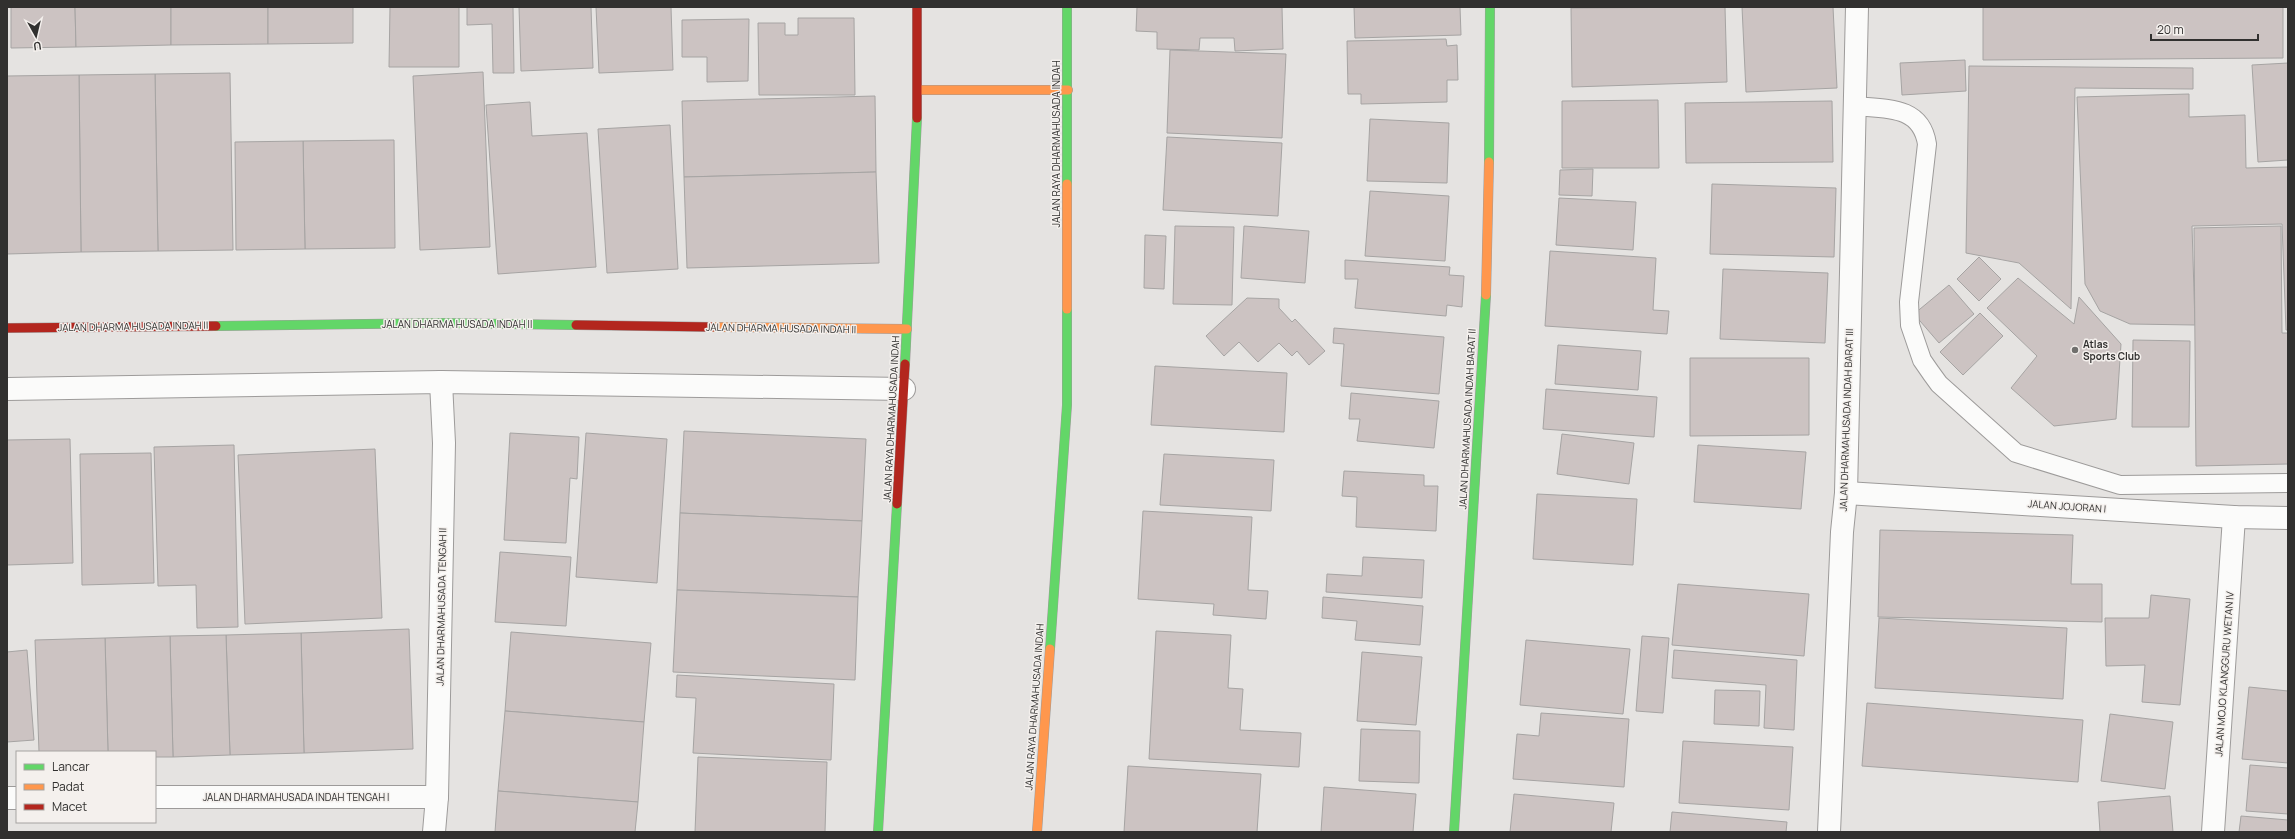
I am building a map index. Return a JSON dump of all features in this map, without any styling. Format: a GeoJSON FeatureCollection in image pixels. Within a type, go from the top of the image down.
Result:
{"type":"FeatureCollection","features":[{"type":"Feature","properties":{"kind":"main road","name":"JALAN RAYA DHARMAHUSADA INDAH"},"geometry":{"type":"LineString","coordinates":[[878,832],[907,330],[918,90],[917,7]]}},
{"type":"Feature","properties":{"kind":"main road","name":"JALAN RAYA DHARMAHUSADA INDAH"},"geometry":{"type":"LineString","coordinates":[[1036,832],[1067,406],[1067,7]]}},
{"type":"Feature","properties":{"kind":"main road","name":"JALAN DHARMAHUSADA INDAH BARAT II"},"geometry":{"type":"LineString","coordinates":[[1454,832],[1488,264],[1490,7]]}},
{"type":"Feature","properties":{"kind":"main road"},"geometry":{"type":"LineString","coordinates":[[918,90],[1068,90]]}},
{"type":"Feature","properties":{"kind":"main road","name":"JALAN DHARMA HUSADA INDAH II"},"geometry":{"type":"LineString","coordinates":[[7,328],[440,322],[907,330]]}},
{"type":"Feature","properties":{"kind":"street","name":"JALAN DHARMAHUSADA INDAH BARAT III"},"geometry":{"type":"LineString","coordinates":[[1829,832],[1841,540],[1846,493],[1857,7]]}},
{"type":"Feature","properties":{"kind":"street"},"geometry":{"type":"LineString","coordinates":[[7,389],[441,382],[904,389]]}},
{"type":"Feature","properties":{"kind":"street","name":"JALAN DHARMAHUSADA TENGAH II"},"geometry":{"type":"LineString","coordinates":[[434,832],[437,797],[444,443],[441,382]]}},
{"type":"Feature","properties":{"kind":"street","name":"JALAN JOJORAN I"},"geometry":{"type":"LineString","coordinates":[[1846,493],[2234,517],[2288,518]]}},
{"type":"Feature","properties":{"kind":"street","name":"JALAN MOJO KLANGGURU WETAN IV"},"geometry":{"type":"LineString","coordinates":[[2213,832],[2234,517]]}},
{"type":"Feature","properties":{"kind":"street","name":"JALAN DHARMAHUSADA INDAH TENGAH I"},"geometry":{"type":"LineString","coordinates":[[156,797],[437,797]]}},
{"type":"Feature","properties":{"kind":"lane"},"geometry":{"type":"LineString","coordinates":[[1854,106],[1907,113],[1915,119],[1923,129],[1926,144],[1909,302],[1910,325],[1922,360],[1939,384],[2016,453],[2120,485],[2288,483]]}},
{"type":"Feature","properties":{"kind":"building"},"geometry":{"type":"Polygon","coordinates":[[[11,7],[75,7],[76,47],[11,48],[11,7]]]}},
{"type":"Feature","properties":{"kind":"building"},"geometry":{"type":"Polygon","coordinates":[[[75,7],[171,7],[171,45],[76,47],[75,7]]]}},
{"type":"Feature","properties":{"kind":"building"},"geometry":{"type":"Polygon","coordinates":[[[171,7],[268,7],[268,44],[171,45],[171,7]]]}},
{"type":"Feature","properties":{"kind":"building"},"geometry":{"type":"Polygon","coordinates":[[[268,7],[353,7],[353,43],[268,44],[268,7]]]}},
{"type":"Feature","properties":{"kind":"building"},"geometry":{"type":"Polygon","coordinates":[[[390,7],[459,7],[459,67],[389,67],[390,7]]]}},
{"type":"Feature","properties":{"kind":"building"},"geometry":{"type":"Polygon","coordinates":[[[467,7],[513,7],[514,73],[493,73],[492,24],[467,25],[467,7]]]}},
{"type":"Feature","properties":{"kind":"building"},"geometry":{"type":"Polygon","coordinates":[[[519,7],[591,7],[593,68],[521,71],[519,7]]]}},
{"type":"Feature","properties":{"kind":"building"},"geometry":{"type":"Polygon","coordinates":[[[596,7],[671,7],[673,70],[599,73],[596,7]]]}},
{"type":"Feature","properties":{"kind":"building"},"geometry":{"type":"Polygon","coordinates":[[[1137,7],[1282,7],[1283,49],[1235,51],[1234,38],[1200,38],[1199,50],[1157,49],[1157,32],[1136,31],[1137,7]]]}},
{"type":"Feature","properties":{"kind":"building"},"geometry":{"type":"Polygon","coordinates":[[[1354,7],[1460,7],[1461,35],[1355,38],[1354,7]]]}},
{"type":"Feature","properties":{"kind":"building"},"geometry":{"type":"Polygon","coordinates":[[[1725,7],[1727,82],[1572,87],[1571,8],[1725,7]]]}},
{"type":"Feature","properties":{"kind":"building"},"geometry":{"type":"Polygon","coordinates":[[[1742,7],[1833,7],[1837,88],[1746,92],[1742,7]]]}},
{"type":"Feature","properties":{"kind":"building"},"geometry":{"type":"Polygon","coordinates":[[[1983,7],[2283,7],[2283,58],[1983,60],[1983,7]]]}},
{"type":"Feature","properties":{"kind":"building"},"geometry":{"type":"Polygon","coordinates":[[[798,18],[854,18],[855,95],[759,95],[758,23],[785,23],[785,35],[798,35],[798,18]]]}},
{"type":"Feature","properties":{"kind":"building"},"geometry":{"type":"Polygon","coordinates":[[[749,19],[748,81],[707,82],[707,57],[682,57],[682,20],[749,19]]]}},
{"type":"Feature","properties":{"kind":"building"},"geometry":{"type":"Polygon","coordinates":[[[1446,39],[1447,46],[1457,45],[1458,80],[1447,80],[1447,102],[1361,104],[1361,94],[1348,94],[1347,41],[1446,39]]]}},
{"type":"Feature","properties":{"kind":"building"},"geometry":{"type":"Polygon","coordinates":[[[1170,50],[1286,54],[1282,138],[1167,133],[1170,50]]]}},
{"type":"Feature","properties":{"kind":"building"},"geometry":{"type":"Polygon","coordinates":[[[1965,60],[1966,91],[1902,95],[1900,63],[1965,60]]]}},
{"type":"Feature","properties":{"kind":"building"},"geometry":{"type":"Polygon","coordinates":[[[2288,63],[2288,160],[2258,162],[2252,65],[2288,63]]]}},
{"type":"Feature","properties":{"kind":"building"},"geometry":{"type":"Polygon","coordinates":[[[1969,66],[2193,68],[2193,89],[2075,88],[2071,309],[2019,263],[1966,253],[1969,66]]]}},
{"type":"Feature","properties":{"kind":"building"},"geometry":{"type":"Polygon","coordinates":[[[483,72],[490,247],[420,250],[413,76],[483,72]]]}},
{"type":"Feature","properties":{"kind":"building"},"geometry":{"type":"Polygon","coordinates":[[[230,73],[233,250],[158,251],[155,74],[230,73]]]}},
{"type":"Feature","properties":{"kind":"building"},"geometry":{"type":"Polygon","coordinates":[[[155,74],[158,251],[81,252],[79,75],[155,74]]]}},
{"type":"Feature","properties":{"kind":"building"},"geometry":{"type":"Polygon","coordinates":[[[79,75],[81,252],[7,254],[7,76],[79,75]]]}},
{"type":"Feature","properties":{"kind":"building"},"geometry":{"type":"Polygon","coordinates":[[[2189,94],[2189,117],[2245,115],[2246,168],[2288,167],[2288,330],[2286,330],[2282,224],[2192,226],[2195,325],[2130,324],[2100,311],[2085,284],[2077,97],[2189,94]]]}},
{"type":"Feature","properties":{"kind":"building"},"geometry":{"type":"Polygon","coordinates":[[[875,96],[876,172],[684,177],[682,101],[875,96]]]}},
{"type":"Feature","properties":{"kind":"building"},"geometry":{"type":"Polygon","coordinates":[[[1658,100],[1659,168],[1562,168],[1562,101],[1658,100]]]}},
{"type":"Feature","properties":{"kind":"building"},"geometry":{"type":"Polygon","coordinates":[[[1832,101],[1833,162],[1686,163],[1685,103],[1832,101]]]}},
{"type":"Feature","properties":{"kind":"building"},"geometry":{"type":"Polygon","coordinates":[[[530,102],[532,136],[587,133],[596,267],[498,274],[486,105],[530,102]]]}},
{"type":"Feature","properties":{"kind":"building"},"geometry":{"type":"Polygon","coordinates":[[[1370,119],[1449,123],[1447,183],[1367,181],[1370,119]]]}},
{"type":"Feature","properties":{"kind":"building"},"geometry":{"type":"Polygon","coordinates":[[[670,125],[678,269],[607,273],[598,129],[670,125]]]}},
{"type":"Feature","properties":{"kind":"building"},"geometry":{"type":"Polygon","coordinates":[[[1167,137],[1282,143],[1278,216],[1163,210],[1167,137]]]}},
{"type":"Feature","properties":{"kind":"building"},"geometry":{"type":"Polygon","coordinates":[[[394,140],[395,248],[305,249],[303,141],[394,140]]]}},
{"type":"Feature","properties":{"kind":"building"},"geometry":{"type":"Polygon","coordinates":[[[303,141],[305,249],[236,250],[235,142],[303,141]]]}},
{"type":"Feature","properties":{"kind":"building"},"geometry":{"type":"Polygon","coordinates":[[[1593,169],[1592,196],[1559,195],[1560,170],[1593,169]]]}},
{"type":"Feature","properties":{"kind":"building"},"geometry":{"type":"Polygon","coordinates":[[[876,172],[879,263],[687,268],[684,177],[876,172]]]}},
{"type":"Feature","properties":{"kind":"building"},"geometry":{"type":"Polygon","coordinates":[[[1712,184],[1836,188],[1834,257],[1710,254],[1712,184]]]}},
{"type":"Feature","properties":{"kind":"building"},"geometry":{"type":"Polygon","coordinates":[[[1370,191],[1449,196],[1445,261],[1365,256],[1370,191]]]}},
{"type":"Feature","properties":{"kind":"building"},"geometry":{"type":"Polygon","coordinates":[[[1559,198],[1636,202],[1633,250],[1556,245],[1559,198]]]}},
{"type":"Feature","properties":{"kind":"building"},"geometry":{"type":"Polygon","coordinates":[[[1175,226],[1234,227],[1232,305],[1173,304],[1175,226]]]}},
{"type":"Feature","properties":{"kind":"building"},"geometry":{"type":"Polygon","coordinates":[[[1244,226],[1309,231],[1305,283],[1241,278],[1244,226]]]}},
{"type":"Feature","properties":{"kind":"building"},"geometry":{"type":"Polygon","coordinates":[[[2281,226],[2282,333],[2288,333],[2288,464],[2196,466],[2194,228],[2281,226]]]}},
{"type":"Feature","properties":{"kind":"building"},"geometry":{"type":"Polygon","coordinates":[[[1145,235],[1166,236],[1164,289],[1144,288],[1145,235]]]}},
{"type":"Feature","properties":{"kind":"building"},"geometry":{"type":"Polygon","coordinates":[[[1550,251],[1656,258],[1653,310],[1669,311],[1667,334],[1545,326],[1550,251]]]}},
{"type":"Feature","properties":{"kind":"building"},"geometry":{"type":"Polygon","coordinates":[[[1979,257],[2001,279],[1979,301],[1957,279],[1979,257]]]}},
{"type":"Feature","properties":{"kind":"building"},"geometry":{"type":"Polygon","coordinates":[[[1345,260],[1450,267],[1449,275],[1464,276],[1462,307],[1447,305],[1446,316],[1355,308],[1358,279],[1345,279],[1345,260]]]}},
{"type":"Feature","properties":{"kind":"building"},"geometry":{"type":"Polygon","coordinates":[[[1723,269],[1828,273],[1825,343],[1720,339],[1723,269]]]}},
{"type":"Feature","properties":{"kind":"building","name":"Atlas Sports Club"},"geometry":{"type":"Polygon","coordinates":[[[2018,278],[2074,324],[2079,297],[2121,344],[2116,419],[2054,426],[2011,388],[2037,356],[1987,308],[2018,278]]]}},
{"type":"Feature","properties":{"kind":"building"},"geometry":{"type":"Polygon","coordinates":[[[1949,285],[1974,314],[1939,343],[1914,314],[1949,285]]]}},
{"type":"Feature","properties":{"kind":"building"},"geometry":{"type":"Polygon","coordinates":[[[1247,298],[1279,299],[1279,308],[1292,322],[1295,319],[1325,351],[1309,365],[1297,351],[1292,356],[1279,343],[1258,362],[1239,342],[1224,356],[1206,336],[1247,298]]]}},
{"type":"Feature","properties":{"kind":"building"},"geometry":{"type":"Polygon","coordinates":[[[1980,313],[2003,336],[1963,375],[1940,352],[1980,313]]]}},
{"type":"Feature","properties":{"kind":"building"},"geometry":{"type":"Polygon","coordinates":[[[1334,328],[1444,337],[1439,394],[1341,386],[1344,344],[1333,343],[1334,328]]]}},
{"type":"Feature","properties":{"kind":"building"},"geometry":{"type":"Polygon","coordinates":[[[2133,340],[2190,341],[2189,427],[2132,427],[2133,340]]]}},
{"type":"Feature","properties":{"kind":"building"},"geometry":{"type":"Polygon","coordinates":[[[1558,345],[1641,351],[1638,390],[1555,384],[1558,345]]]}},
{"type":"Feature","properties":{"kind":"building"},"geometry":{"type":"Polygon","coordinates":[[[1690,358],[1809,358],[1809,435],[1690,436],[1690,358]]]}},
{"type":"Feature","properties":{"kind":"building"},"geometry":{"type":"Polygon","coordinates":[[[1155,366],[1287,373],[1284,432],[1151,425],[1155,366]]]}},
{"type":"Feature","properties":{"kind":"building"},"geometry":{"type":"Polygon","coordinates":[[[1546,389],[1657,397],[1654,437],[1543,429],[1546,389]]]}},
{"type":"Feature","properties":{"kind":"building"},"geometry":{"type":"Polygon","coordinates":[[[1351,393],[1439,401],[1434,448],[1357,441],[1360,419],[1349,419],[1351,393]]]}},
{"type":"Feature","properties":{"kind":"building"},"geometry":{"type":"Polygon","coordinates":[[[684,431],[866,439],[862,521],[680,513],[684,431]]]}},
{"type":"Feature","properties":{"kind":"building"},"geometry":{"type":"Polygon","coordinates":[[[510,433],[579,437],[577,479],[570,478],[566,543],[504,540],[510,433]]]}},
{"type":"Feature","properties":{"kind":"building"},"geometry":{"type":"Polygon","coordinates":[[[586,433],[667,439],[657,583],[576,577],[586,433]]]}},
{"type":"Feature","properties":{"kind":"building"},"geometry":{"type":"Polygon","coordinates":[[[1562,434],[1634,443],[1629,484],[1557,474],[1562,434]]]}},
{"type":"Feature","properties":{"kind":"building"},"geometry":{"type":"Polygon","coordinates":[[[70,439],[73,563],[7,565],[7,440],[70,439]]]}},
{"type":"Feature","properties":{"kind":"building"},"geometry":{"type":"Polygon","coordinates":[[[234,445],[238,627],[197,628],[196,585],[158,586],[154,447],[234,445]]]}},
{"type":"Feature","properties":{"kind":"building"},"geometry":{"type":"Polygon","coordinates":[[[1698,445],[1806,452],[1801,509],[1694,502],[1698,445]]]}},
{"type":"Feature","properties":{"kind":"building"},"geometry":{"type":"Polygon","coordinates":[[[375,449],[382,618],[245,624],[238,455],[375,449]]]}},
{"type":"Feature","properties":{"kind":"building"},"geometry":{"type":"Polygon","coordinates":[[[151,453],[154,583],[82,585],[80,454],[151,453]]]}},
{"type":"Feature","properties":{"kind":"building"},"geometry":{"type":"Polygon","coordinates":[[[1164,454],[1274,460],[1271,511],[1160,505],[1164,454]]]}},
{"type":"Feature","properties":{"kind":"building"},"geometry":{"type":"Polygon","coordinates":[[[1344,471],[1424,475],[1424,486],[1438,486],[1436,531],[1356,527],[1357,497],[1342,496],[1344,471]]]}},
{"type":"Feature","properties":{"kind":"building"},"geometry":{"type":"Polygon","coordinates":[[[1537,494],[1637,499],[1633,565],[1533,559],[1537,494]]]}},
{"type":"Feature","properties":{"kind":"building"},"geometry":{"type":"Polygon","coordinates":[[[1143,511],[1252,517],[1248,590],[1268,591],[1266,619],[1213,615],[1214,604],[1138,599],[1143,511]]]}},
{"type":"Feature","properties":{"kind":"building"},"geometry":{"type":"Polygon","coordinates":[[[680,513],[862,521],[858,597],[677,590],[680,513]]]}},
{"type":"Feature","properties":{"kind":"building"},"geometry":{"type":"Polygon","coordinates":[[[1880,530],[2073,535],[2071,584],[2102,584],[2102,622],[1878,617],[1880,530]]]}},
{"type":"Feature","properties":{"kind":"building"},"geometry":{"type":"Polygon","coordinates":[[[500,552],[571,557],[566,626],[495,622],[500,552]]]}},
{"type":"Feature","properties":{"kind":"building"},"geometry":{"type":"Polygon","coordinates":[[[1363,557],[1424,560],[1422,598],[1326,592],[1327,574],[1362,576],[1363,557]]]}},
{"type":"Feature","properties":{"kind":"building"},"geometry":{"type":"Polygon","coordinates":[[[1678,584],[1809,594],[1804,656],[1672,645],[1678,584]]]}},
{"type":"Feature","properties":{"kind":"building"},"geometry":{"type":"Polygon","coordinates":[[[677,590],[858,597],[855,680],[673,672],[677,590]]]}},
{"type":"Feature","properties":{"kind":"building"},"geometry":{"type":"Polygon","coordinates":[[[2151,595],[2190,599],[2180,705],[2142,702],[2145,665],[2106,666],[2105,618],[2149,618],[2151,595]]]}},
{"type":"Feature","properties":{"kind":"building"},"geometry":{"type":"Polygon","coordinates":[[[1323,597],[1423,606],[1420,645],[1355,640],[1357,621],[1322,618],[1323,597]]]}},
{"type":"Feature","properties":{"kind":"building"},"geometry":{"type":"Polygon","coordinates":[[[1879,618],[2067,628],[2063,699],[1875,688],[1879,618]]]}},
{"type":"Feature","properties":{"kind":"building"},"geometry":{"type":"Polygon","coordinates":[[[409,629],[413,749],[304,753],[301,633],[409,629]]]}},
{"type":"Feature","properties":{"kind":"building"},"geometry":{"type":"Polygon","coordinates":[[[1156,631],[1231,635],[1228,688],[1243,689],[1240,730],[1301,733],[1299,767],[1149,759],[1156,631]]]}},
{"type":"Feature","properties":{"kind":"building"},"geometry":{"type":"Polygon","coordinates":[[[511,632],[651,643],[644,722],[505,711],[511,632]]]}},
{"type":"Feature","properties":{"kind":"building"},"geometry":{"type":"Polygon","coordinates":[[[301,633],[304,753],[230,755],[226,635],[301,633]]]}},
{"type":"Feature","properties":{"kind":"building"},"geometry":{"type":"Polygon","coordinates":[[[226,635],[230,755],[173,757],[170,636],[226,635]]]}},
{"type":"Feature","properties":{"kind":"building"},"geometry":{"type":"Polygon","coordinates":[[[170,636],[173,757],[156,757],[156,751],[108,751],[105,638],[170,636]]]}},
{"type":"Feature","properties":{"kind":"building"},"geometry":{"type":"Polygon","coordinates":[[[1642,636],[1669,638],[1663,713],[1636,711],[1642,636]]]}},
{"type":"Feature","properties":{"kind":"building"},"geometry":{"type":"Polygon","coordinates":[[[105,638],[108,751],[39,751],[35,640],[105,638]]]}},
{"type":"Feature","properties":{"kind":"building"},"geometry":{"type":"Polygon","coordinates":[[[1526,640],[1630,649],[1623,714],[1520,705],[1526,640]]]}},
{"type":"Feature","properties":{"kind":"building"},"geometry":{"type":"Polygon","coordinates":[[[27,650],[34,740],[7,742],[7,652],[27,650]]]}},
{"type":"Feature","properties":{"kind":"building"},"geometry":{"type":"Polygon","coordinates":[[[1674,650],[1797,660],[1794,730],[1764,728],[1766,685],[1672,678],[1674,650]]]}},
{"type":"Feature","properties":{"kind":"building"},"geometry":{"type":"Polygon","coordinates":[[[1362,652],[1422,657],[1416,725],[1357,721],[1362,652]]]}},
{"type":"Feature","properties":{"kind":"building"},"geometry":{"type":"Polygon","coordinates":[[[677,675],[834,684],[831,760],[693,753],[696,698],[676,697],[677,675]]]}},
{"type":"Feature","properties":{"kind":"building"},"geometry":{"type":"Polygon","coordinates":[[[2249,687],[2288,691],[2288,763],[2242,759],[2249,687]]]}},
{"type":"Feature","properties":{"kind":"building"},"geometry":{"type":"Polygon","coordinates":[[[1715,690],[1760,691],[1759,726],[1714,724],[1715,690]]]}},
{"type":"Feature","properties":{"kind":"building"},"geometry":{"type":"Polygon","coordinates":[[[1867,703],[2083,720],[2078,782],[1862,766],[1867,703]]]}},
{"type":"Feature","properties":{"kind":"building"},"geometry":{"type":"Polygon","coordinates":[[[505,711],[644,722],[638,802],[498,791],[505,711]]]}},
{"type":"Feature","properties":{"kind":"building"},"geometry":{"type":"Polygon","coordinates":[[[1541,713],[1629,719],[1624,787],[1513,779],[1517,734],[1539,736],[1541,713]]]}},
{"type":"Feature","properties":{"kind":"building"},"geometry":{"type":"Polygon","coordinates":[[[2110,714],[2173,722],[2165,789],[2101,781],[2110,714]]]}},
{"type":"Feature","properties":{"kind":"building"},"geometry":{"type":"Polygon","coordinates":[[[1361,729],[1420,731],[1419,783],[1359,781],[1361,729]]]}},
{"type":"Feature","properties":{"kind":"building"},"geometry":{"type":"Polygon","coordinates":[[[1683,741],[1793,747],[1789,810],[1679,803],[1683,741]]]}},
{"type":"Feature","properties":{"kind":"building"},"geometry":{"type":"Polygon","coordinates":[[[698,757],[827,762],[825,832],[695,832],[698,757]]]}},
{"type":"Feature","properties":{"kind":"building"},"geometry":{"type":"Polygon","coordinates":[[[2250,765],[2288,768],[2288,814],[2246,811],[2250,765]]]}},
{"type":"Feature","properties":{"kind":"building"},"geometry":{"type":"Polygon","coordinates":[[[1128,766],[1261,774],[1257,832],[1124,832],[1128,766]]]}},
{"type":"Feature","properties":{"kind":"building"},"geometry":{"type":"Polygon","coordinates":[[[1324,787],[1416,794],[1413,832],[1321,832],[1324,787]]]}},
{"type":"Feature","properties":{"kind":"building"},"geometry":{"type":"Polygon","coordinates":[[[498,791],[638,802],[635,832],[495,832],[498,791]]]}},
{"type":"Feature","properties":{"kind":"building"},"geometry":{"type":"Polygon","coordinates":[[[1514,794],[1614,803],[1611,832],[1510,832],[1514,794]]]}},
{"type":"Feature","properties":{"kind":"building"},"geometry":{"type":"Polygon","coordinates":[[[2170,796],[2173,832],[2100,832],[2098,802],[2170,796]]]}},
{"type":"Feature","properties":{"kind":"building"},"geometry":{"type":"Polygon","coordinates":[[[1672,812],[1787,822],[1786,832],[1670,832],[1672,812]]]}},
{"type":"Feature","properties":{"kind":"building"},"geometry":{"type":"Polygon","coordinates":[[[2241,816],[2288,820],[2288,832],[2239,832],[2241,816]]]}},
{"type":"Feature","properties":{"kind":"traffic: fast"},"geometry":{"type":"LineString","coordinates":[[1067,7],[1067,184]]}},
{"type":"Feature","properties":{"kind":"traffic: fast"},"geometry":{"type":"LineString","coordinates":[[1489,162],[1490,7]]}},
{"type":"Feature","properties":{"kind":"traffic: fast"},"geometry":{"type":"LineString","coordinates":[[905,364],[917,118]]}},
{"type":"Feature","properties":{"kind":"traffic: fast"},"geometry":{"type":"LineString","coordinates":[[1454,832],[1486,295]]}},
{"type":"Feature","properties":{"kind":"traffic: fast"},"geometry":{"type":"LineString","coordinates":[[1050,649],[1067,405],[1067,309]]}},
{"type":"Feature","properties":{"kind":"traffic: fast"},"geometry":{"type":"LineString","coordinates":[[216,326],[440,323],[576,325]]}},
{"type":"Feature","properties":{"kind":"traffic: fast"},"geometry":{"type":"LineString","coordinates":[[878,832],[897,504]]}},
{"type":"Feature","properties":{"kind":"traffic: slow"},"geometry":{"type":"LineString","coordinates":[[918,90],[1068,90]]}},
{"type":"Feature","properties":{"kind":"traffic: slow"},"geometry":{"type":"LineString","coordinates":[[1486,295],[1489,162]]}},
{"type":"Feature","properties":{"kind":"traffic: slow"},"geometry":{"type":"LineString","coordinates":[[1067,184],[1067,309]]}},
{"type":"Feature","properties":{"kind":"traffic: slow"},"geometry":{"type":"LineString","coordinates":[[712,327],[907,329]]}},
{"type":"Feature","properties":{"kind":"traffic: slow"},"geometry":{"type":"LineString","coordinates":[[1037,832],[1050,649]]}},
{"type":"Feature","properties":{"kind":"traffic: jam"},"geometry":{"type":"LineString","coordinates":[[917,7],[917,118]]}},
{"type":"Feature","properties":{"kind":"traffic: jam"},"geometry":{"type":"LineString","coordinates":[[576,325],[712,327]]}},
{"type":"Feature","properties":{"kind":"traffic: jam"},"geometry":{"type":"LineString","coordinates":[[7,328],[216,326]]}},
{"type":"Feature","properties":{"kind":"traffic: jam"},"geometry":{"type":"LineString","coordinates":[[897,504],[905,364]]}},
{"type":"Feature","properties":{"kind":"place","name":"Atlas Sports Club"},"geometry":{"type":"Point","coordinates":[2075,350]}}]}
